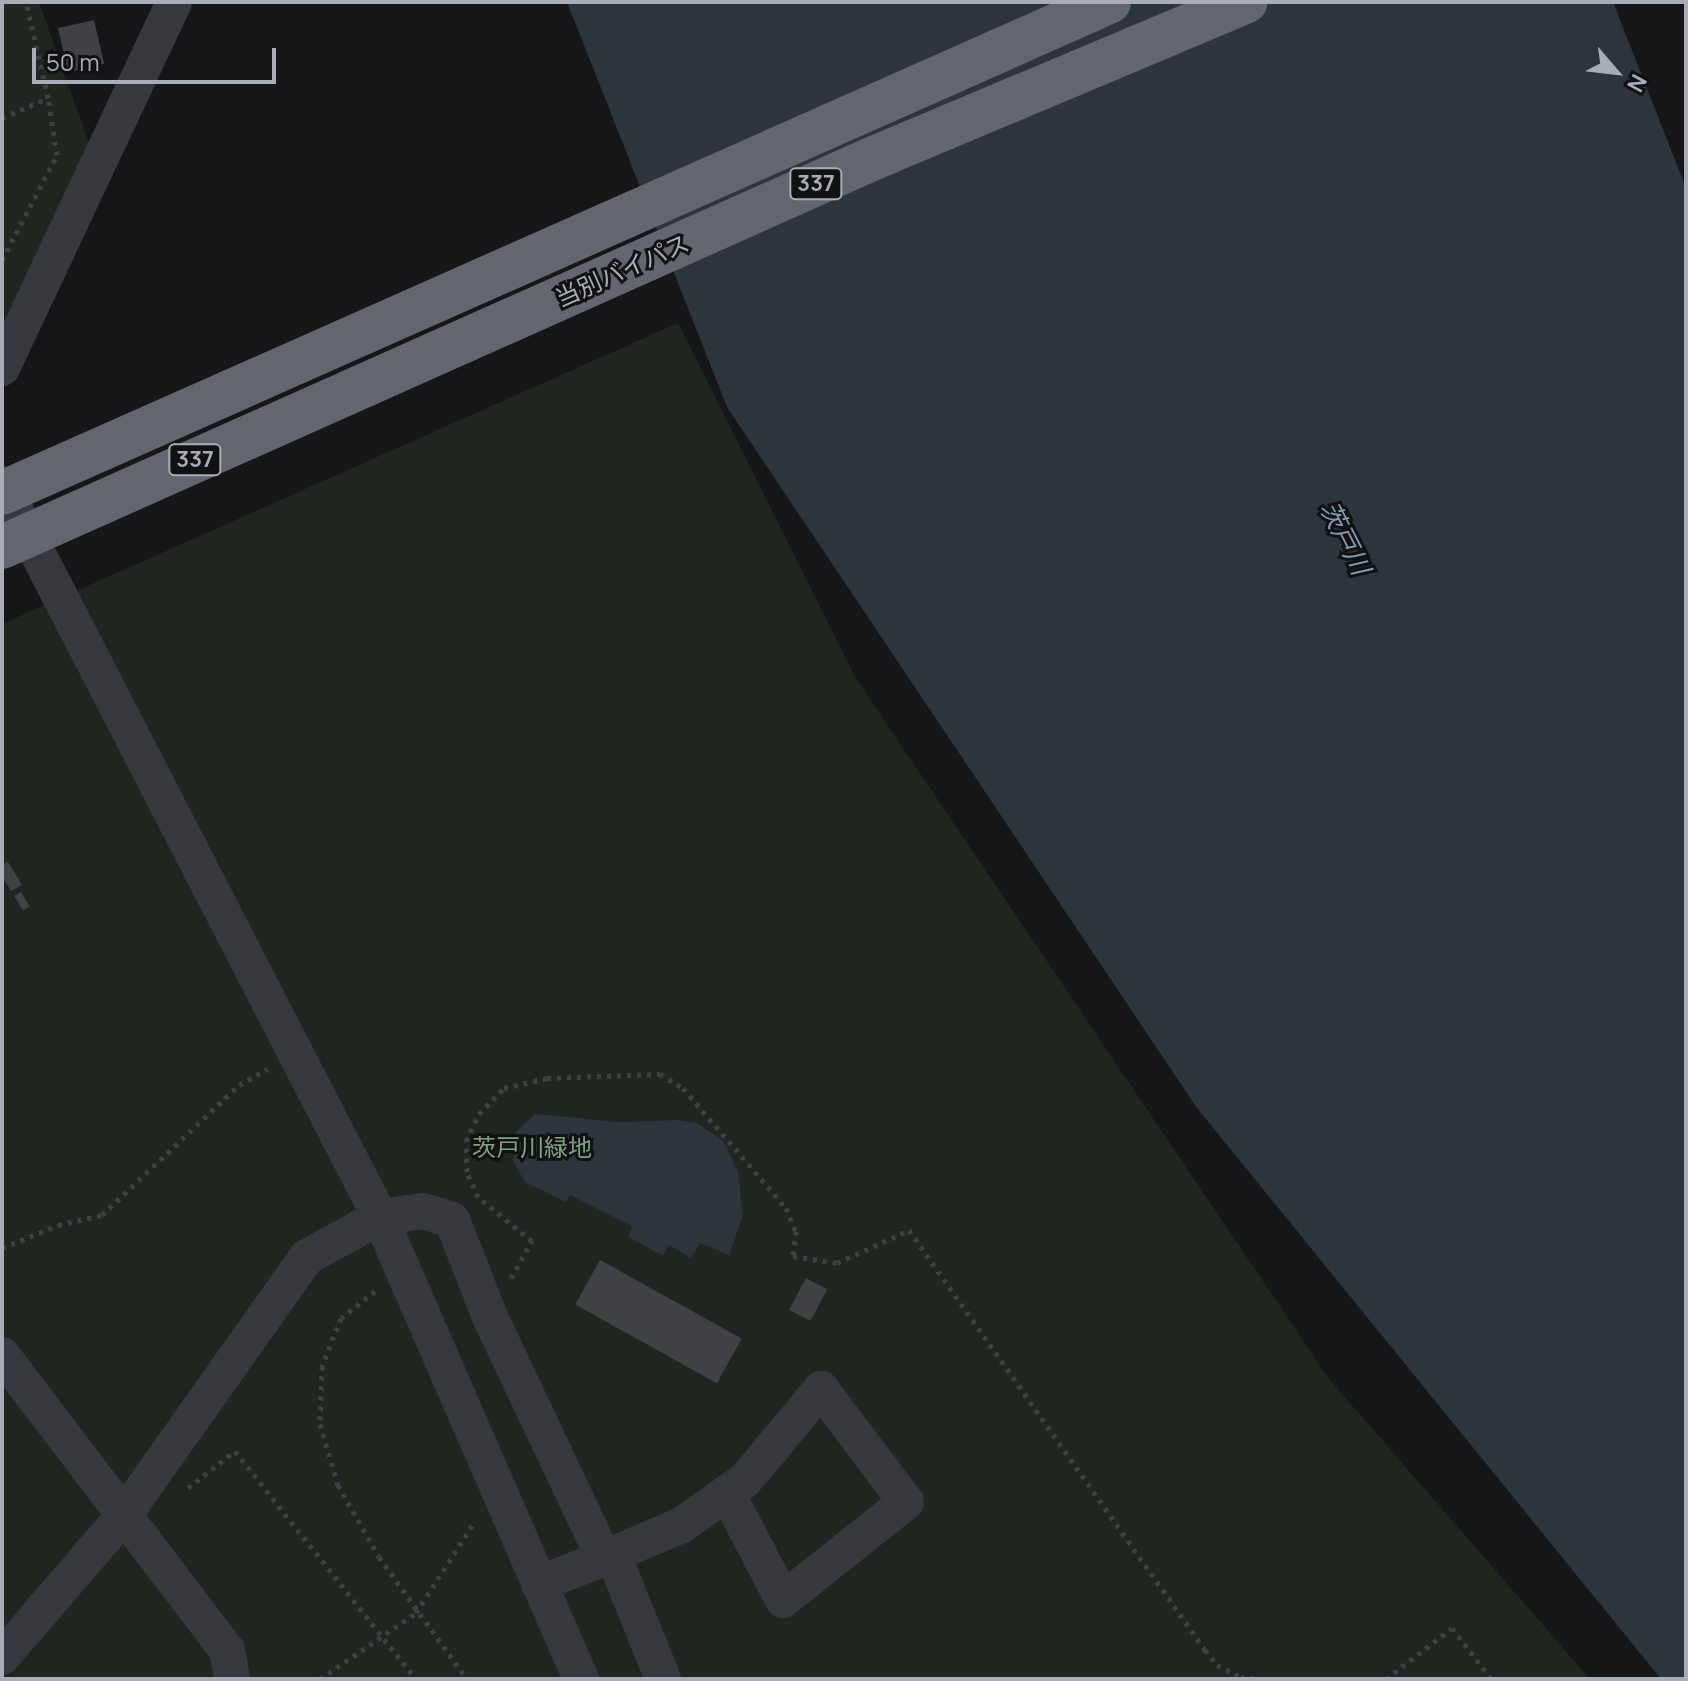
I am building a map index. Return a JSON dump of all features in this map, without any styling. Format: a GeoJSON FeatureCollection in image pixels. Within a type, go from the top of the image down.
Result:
{"type":"FeatureCollection","features":[{"type":"Feature","properties":{"kind":"highway","name":"当別バイパス"},"geometry":{"type":"LineString","coordinates":[[3,490],[1109,2]]}},
{"type":"Feature","properties":{"kind":"highway","name":"当別バイパス"},"geometry":{"type":"LineString","coordinates":[[13,541],[874,158],[1246,2]]}},
{"type":"Feature","properties":{"kind":"street"},"geometry":{"type":"LineString","coordinates":[[2,368],[174,2]]}},
{"type":"Feature","properties":{"kind":"street"},"geometry":{"type":"LineString","coordinates":[[3,490],[13,541],[380,1217],[581,1679]]}},
{"type":"Feature","properties":{"kind":"street"},"geometry":{"type":"LineString","coordinates":[[2,1657],[124,1515],[307,1257],[380,1217],[423,1211],[452,1220],[490,1317],[609,1557],[663,1679]]}},
{"type":"Feature","properties":{"kind":"street"},"geometry":{"type":"LineString","coordinates":[[2,1355],[227,1650],[232,1679]]}},
{"type":"Feature","properties":{"kind":"street"},"geometry":{"type":"LineString","coordinates":[[539,1584],[682,1525],[745,1480],[821,1389],[906,1502],[783,1600],[727,1493]]}},
{"type":"Feature","properties":{"kind":"path"},"geometry":{"type":"LineString","coordinates":[[2,260],[57,155],[48,98],[26,2]]}},
{"type":"Feature","properties":{"kind":"path"},"geometry":{"type":"LineString","coordinates":[[2,118],[48,98]]}},
{"type":"Feature","properties":{"kind":"path"},"geometry":{"type":"LineString","coordinates":[[2,1248],[58,1225],[102,1215],[239,1085],[294,1055]]}},
{"type":"Feature","properties":{"kind":"path"},"geometry":{"type":"LineString","coordinates":[[490,1317],[532,1241],[478,1197],[467,1172],[466,1141],[479,1114],[504,1088],[547,1078],[660,1074],[683,1088],[786,1208],[796,1231],[793,1256],[837,1263],[909,1230],[1205,1650],[1229,1671],[1261,1679]]}},
{"type":"Feature","properties":{"kind":"path"},"geometry":{"type":"LineString","coordinates":[[405,1279],[364,1296],[341,1318],[322,1366],[320,1424],[338,1485],[416,1613],[467,1679]]}},
{"type":"Feature","properties":{"kind":"path"},"geometry":{"type":"LineString","coordinates":[[184,1492],[235,1451],[416,1679]]}},
{"type":"Feature","properties":{"kind":"path"},"geometry":{"type":"LineString","coordinates":[[320,1679],[416,1613],[496,1486]]}},
{"type":"Feature","properties":{"kind":"path"},"geometry":{"type":"LineString","coordinates":[[1386,1679],[1452,1628],[1491,1679]]}},
{"type":"Feature","properties":{"kind":"green space"},"geometry":{"type":"Polygon","coordinates":[[[2,2],[39,2],[91,149],[2,324],[2,2]]]}},
{"type":"Feature","properties":{"kind":"green space","name":"茨戸川緑地"},"geometry":{"type":"Polygon","coordinates":[[[678,323],[855,677],[1329,1379],[1590,1679],[2,1679],[2,624],[678,323]]]}},
{"type":"Feature","properties":{"kind":"water","name":"茨戸川"},"geometry":{"type":"Polygon","coordinates":[[[567,2],[1613,2],[1686,188],[1686,1679],[1661,1679],[1197,1108],[727,407],[567,2]]]}},
{"type":"Feature","properties":{"kind":"water"},"geometry":{"type":"Polygon","coordinates":[[[535,1114],[618,1122],[677,1120],[697,1123],[724,1142],[738,1172],[743,1215],[729,1255],[700,1243],[691,1258],[669,1245],[663,1256],[629,1237],[632,1226],[570,1195],[566,1202],[525,1182],[513,1161],[516,1132],[535,1114]]]}},
{"type":"Feature","properties":{"kind":"building"},"geometry":{"type":"Polygon","coordinates":[[[94,20],[104,64],[68,72],[58,28],[94,20]]]}},
{"type":"Feature","properties":{"kind":"building"},"geometry":{"type":"Polygon","coordinates":[[[8,862],[22,885],[11,891],[2,876],[2,865],[8,862]]]}},
{"type":"Feature","properties":{"kind":"building"},"geometry":{"type":"Polygon","coordinates":[[[21,892],[30,907],[23,911],[14,896],[21,892]]]}},
{"type":"Feature","properties":{"kind":"building"},"geometry":{"type":"Polygon","coordinates":[[[600,1260],[742,1339],[717,1383],[575,1305],[600,1260]]]}},
{"type":"Feature","properties":{"kind":"building"},"geometry":{"type":"Polygon","coordinates":[[[806,1278],[827,1289],[810,1321],[789,1310],[806,1278]]]}}]}
